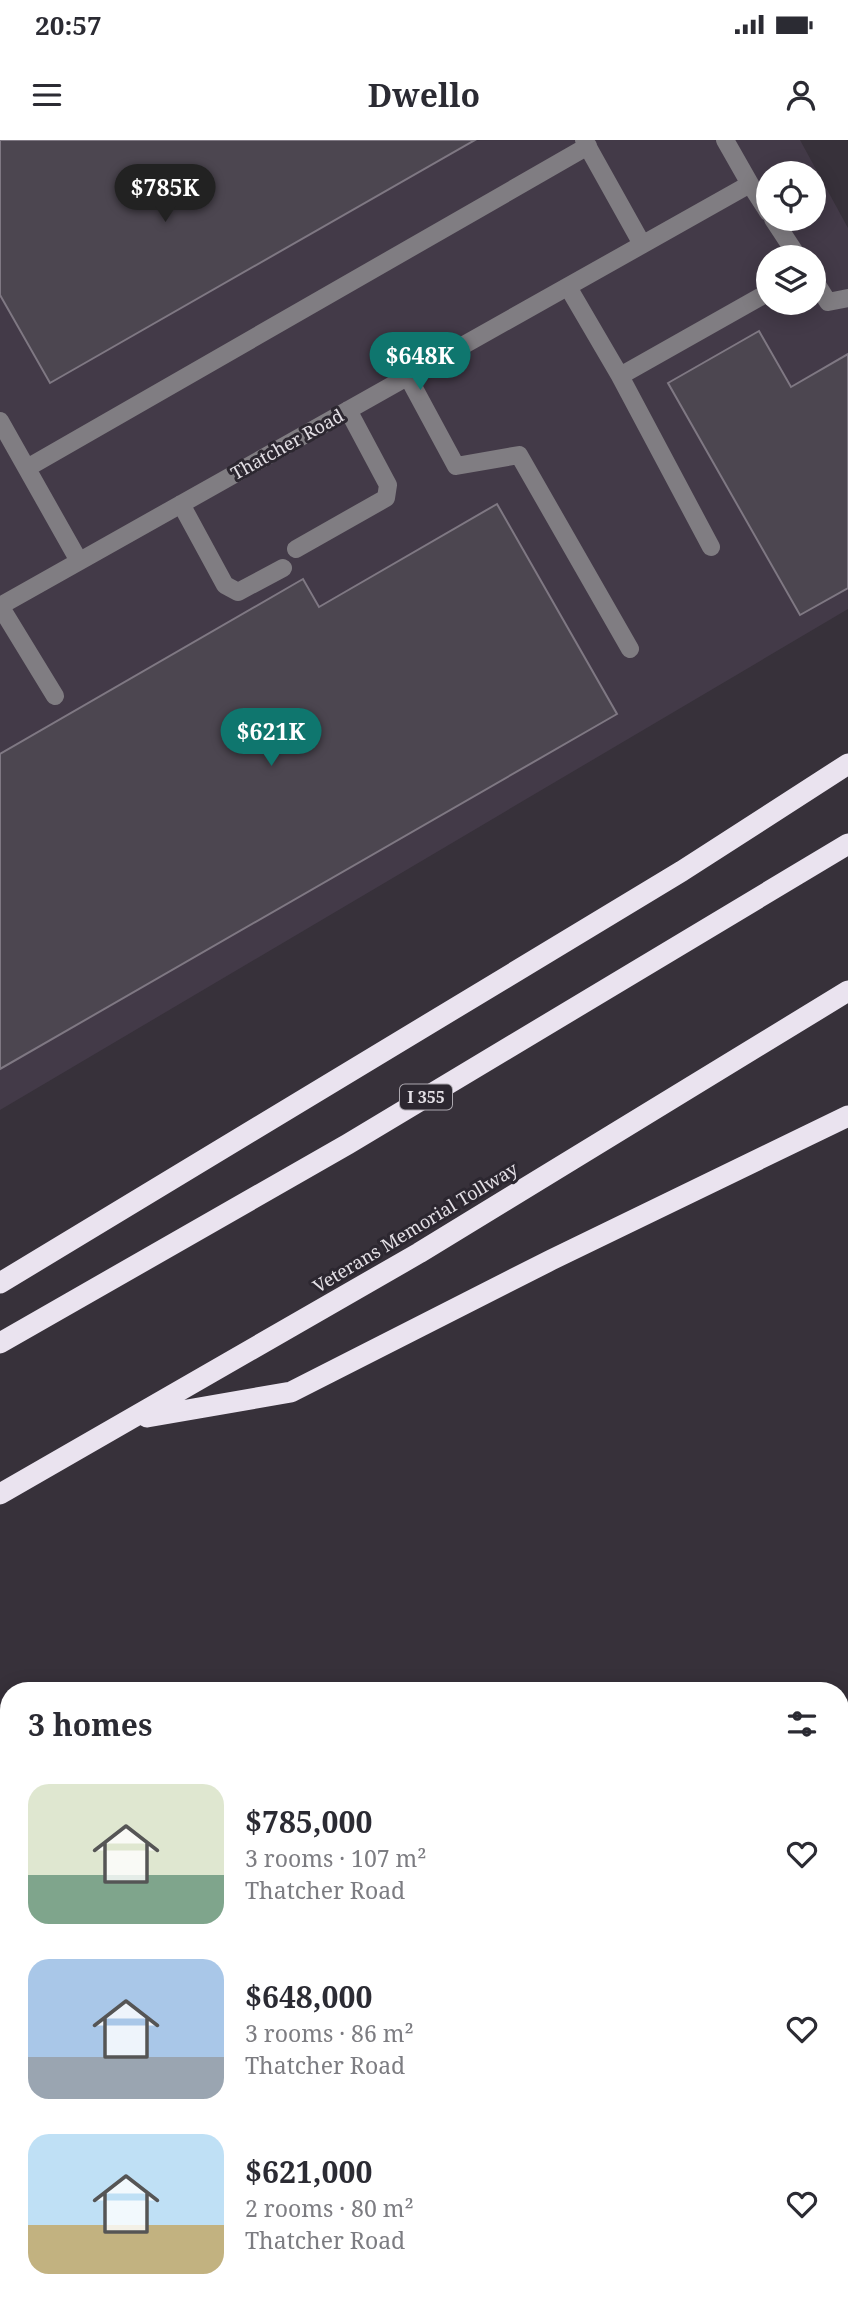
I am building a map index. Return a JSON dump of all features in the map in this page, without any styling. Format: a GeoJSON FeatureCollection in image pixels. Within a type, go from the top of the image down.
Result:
{"type":"FeatureCollection","features":[{"type":"Feature","properties":{"kind":"highway"},"geometry":{"type":"LineString","coordinates":[[0,1283],[670,878],[848,764]]}},
{"type":"Feature","properties":{"kind":"highway","name":"I 355"},"geometry":{"type":"LineString","coordinates":[[0,1343],[360,1137],[848,844]]}},
{"type":"Feature","properties":{"kind":"highway","name":"Veterans Memorial Tollway"},"geometry":{"type":"LineString","coordinates":[[0,1494],[419,1252],[848,991]]}},
{"type":"Feature","properties":{"kind":"highway"},"geometry":{"type":"LineString","coordinates":[[131,1420],[291,1392],[563,1254],[848,1116]]}},
{"type":"Feature","properties":{"kind":"street"},"geometry":{"type":"LineString","coordinates":[[725,140],[756,193]]}},
{"type":"Feature","properties":{"kind":"street"},"geometry":{"type":"LineString","coordinates":[[27,468],[586,143],[642,244]]}},
{"type":"Feature","properties":{"kind":"street","name":"Thatcher Road"},"geometry":{"type":"LineString","coordinates":[[0,606],[750,184]]}},
{"type":"Feature","properties":{"kind":"street"},"geometry":{"type":"LineString","coordinates":[[568,287],[621,376],[711,547]]}},
{"type":"Feature","properties":{"kind":"street"},"geometry":{"type":"LineString","coordinates":[[826,299],[828,302],[848,298]]}},
{"type":"Feature","properties":{"kind":"street"},"geometry":{"type":"LineString","coordinates":[[621,376],[756,299]]}},
{"type":"Feature","properties":{"kind":"street"},"geometry":{"type":"LineString","coordinates":[[408,377],[456,466],[519,455],[631,649]]}},
{"type":"Feature","properties":{"kind":"street"},"geometry":{"type":"LineString","coordinates":[[296,549],[386,498],[388,485],[348,410]]}},
{"type":"Feature","properties":{"kind":"street"},"geometry":{"type":"LineString","coordinates":[[0,421],[79,561]]}},
{"type":"Feature","properties":{"kind":"street"},"geometry":{"type":"LineString","coordinates":[[181,504],[225,585],[237,592],[283,568]]}},
{"type":"Feature","properties":{"kind":"street"},"geometry":{"type":"LineString","coordinates":[[0,606],[55,696]]}},
{"type":"Feature","properties":{"kind":"shaded area"},"geometry":{"type":"Polygon","coordinates":[[[0,140],[800,140],[811,161],[756,161],[756,231],[826,231],[826,188],[848,228],[848,609],[0,1110],[0,140]]]}},
{"type":"Feature","properties":{"kind":"building"},"geometry":{"type":"Polygon","coordinates":[[[0,140],[475,140],[50,383],[0,295],[0,140]]]}},
{"type":"Feature","properties":{"kind":"building"},"geometry":{"type":"Polygon","coordinates":[[[759,331],[791,387],[848,354],[848,588],[800,615],[668,383],[759,331]]]}},
{"type":"Feature","properties":{"kind":"building"},"geometry":{"type":"Polygon","coordinates":[[[497,504],[617,714],[0,1069],[0,754],[303,579],[319,607],[497,504]]]}}]}
